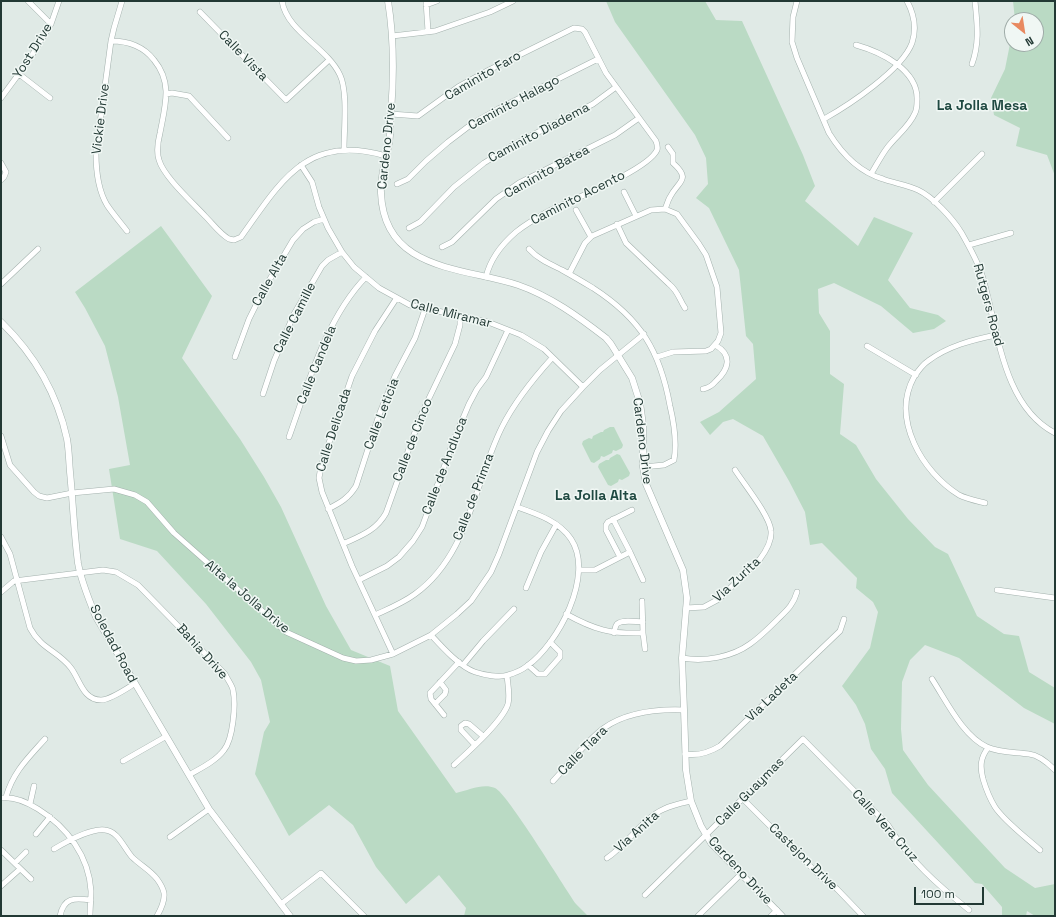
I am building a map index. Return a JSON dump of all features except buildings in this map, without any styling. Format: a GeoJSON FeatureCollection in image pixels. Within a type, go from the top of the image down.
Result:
{"type":"FeatureCollection","features":[{"type":"Feature","properties":{"kind":"street"},"geometry":{"type":"LineString","coordinates":[[28,1],[51,24]]}},
{"type":"Feature","properties":{"kind":"street","name":"Yost Drive"},"geometry":{"type":"LineString","coordinates":[[1,98],[29,60],[51,24],[59,1]]}},
{"type":"Feature","properties":{"kind":"street","name":"Vickie Drive"},"geometry":{"type":"LineString","coordinates":[[122,1],[114,28],[96,153],[96,166],[98,183],[107,204],[127,231]]}},
{"type":"Feature","properties":{"kind":"street"},"geometry":{"type":"LineString","coordinates":[[282,1],[285,12],[291,22],[329,60],[341,76],[344,87],[344,149]]}},
{"type":"Feature","properties":{"kind":"street","name":"Cardeno Drive"},"geometry":{"type":"LineString","coordinates":[[388,1],[392,36],[394,79],[389,142],[381,187],[381,205],[389,228],[397,241],[410,252],[424,260],[518,285],[548,298],[606,338],[619,355],[632,378],[640,403],[643,425],[643,466],[646,484],[684,570],[687,588],[682,658],[685,754],[691,801],[699,821],[711,843],[782,916]]}},
{"type":"Feature","properties":{"kind":"street"},"geometry":{"type":"LineString","coordinates":[[428,31],[426,3],[437,1]]}},
{"type":"Feature","properties":{"kind":"street"},"geometry":{"type":"LineString","coordinates":[[392,36],[435,31],[490,12],[513,1]]}},
{"type":"Feature","properties":{"kind":"street","name":"Rutgers Road"},"geometry":{"type":"LineString","coordinates":[[797,1],[792,17],[792,42],[797,58],[835,142],[845,155],[856,165],[871,174],[919,190],[951,218],[969,245],[982,276],[996,335],[1006,368],[1024,404],[1035,418],[1055,433]]}},
{"type":"Feature","properties":{"kind":"street"},"geometry":{"type":"LineString","coordinates":[[824,119],[873,87],[906,54],[912,43],[915,28],[912,11],[907,1]]}},
{"type":"Feature","properties":{"kind":"street"},"geometry":{"type":"LineString","coordinates":[[972,64],[975,56],[978,36],[975,1]]}},
{"type":"Feature","properties":{"kind":"street","name":"Calle Vista"},"geometry":{"type":"LineString","coordinates":[[200,12],[286,100],[329,60]]}},
{"type":"Feature","properties":{"kind":"street","name":"Caminito Faro"},"geometry":{"type":"LineString","coordinates":[[391,114],[418,116],[458,87],[574,28],[582,29],[598,59]]}},
{"type":"Feature","properties":{"kind":"street"},"geometry":{"type":"LineString","coordinates":[[112,41],[131,43],[150,54],[160,67],[166,82],[166,100],[158,142],[159,160],[170,179],[225,237],[234,240],[241,237],[286,177],[309,159],[326,152],[344,149],[362,150],[386,156]]}},
{"type":"Feature","properties":{"kind":"street"},"geometry":{"type":"LineString","coordinates":[[856,45],[868,48],[889,58],[907,73],[914,84],[917,94],[916,110],[910,123],[887,148],[871,174]]}},
{"type":"Feature","properties":{"kind":"street"},"geometry":{"type":"LineString","coordinates":[[598,59],[639,118]]}},
{"type":"Feature","properties":{"kind":"street","name":"Caminito Halago"},"geometry":{"type":"LineString","coordinates":[[397,184],[408,178],[426,160],[473,123],[598,59]]}},
{"type":"Feature","properties":{"kind":"street"},"geometry":{"type":"LineString","coordinates":[[19,74],[50,98]]}},
{"type":"Feature","properties":{"kind":"street","name":"Caminito Diadema"},"geometry":{"type":"LineString","coordinates":[[409,228],[420,222],[454,187],[484,163],[513,145],[593,104],[616,87]]}},
{"type":"Feature","properties":{"kind":"street"},"geometry":{"type":"LineString","coordinates":[[166,94],[172,93],[189,96],[228,138]]}},
{"type":"Feature","properties":{"kind":"street","name":"Caminito Acento"},"geometry":{"type":"LineString","coordinates":[[486,277],[493,259],[501,247],[515,232],[549,211],[639,167],[655,153],[657,149],[656,141],[639,118]]}},
{"type":"Feature","properties":{"kind":"street","name":"Caminito Batea"},"geometry":{"type":"LineString","coordinates":[[442,247],[452,242],[496,200],[519,183],[615,135],[639,118]]}},
{"type":"Feature","properties":{"kind":"street"},"geometry":{"type":"LineString","coordinates":[[665,209],[670,196],[680,185],[682,176],[681,170],[673,163],[672,154],[668,147]]}},
{"type":"Feature","properties":{"kind":"street"},"geometry":{"type":"LineString","coordinates":[[934,202],[982,154]]}},
{"type":"Feature","properties":{"kind":"street"},"geometry":{"type":"LineString","coordinates":[[1,163],[6,172],[3,178]]}},
{"type":"Feature","properties":{"kind":"street","name":"Calle Miramar"},"geometry":{"type":"LineString","coordinates":[[301,165],[312,182],[324,219],[342,252],[354,266],[379,288],[410,305],[488,322],[521,335],[544,349],[583,387]]}},
{"type":"Feature","properties":{"kind":"street"},"geometry":{"type":"LineString","coordinates":[[624,192],[636,216]]}},
{"type":"Feature","properties":{"kind":"street"},"geometry":{"type":"LineString","coordinates":[[569,274],[591,236],[651,210],[665,209],[677,214],[699,244],[711,266],[717,287],[722,333],[715,345],[706,350],[673,352],[657,357]]}},
{"type":"Feature","properties":{"kind":"street"},"geometry":{"type":"LineString","coordinates":[[576,210],[591,236]]}},
{"type":"Feature","properties":{"kind":"street","name":"Calle Alta"},"geometry":{"type":"LineString","coordinates":[[235,357],[249,319],[293,240],[303,229],[314,222],[324,219]]}},
{"type":"Feature","properties":{"kind":"street"},"geometry":{"type":"LineString","coordinates":[[617,224],[626,243],[676,289],[679,299],[685,308]]}},
{"type":"Feature","properties":{"kind":"street"},"geometry":{"type":"LineString","coordinates":[[969,245],[1010,233]]}},
{"type":"Feature","properties":{"kind":"street"},"geometry":{"type":"LineString","coordinates":[[1,284],[38,249]]}},
{"type":"Feature","properties":{"kind":"street"},"geometry":{"type":"LineString","coordinates":[[529,249],[535,256],[596,290],[625,312],[644,334],[657,357],[665,381],[670,404],[675,453],[674,460],[664,465],[643,466]]}},
{"type":"Feature","properties":{"kind":"street","name":"Calle Camille"},"geometry":{"type":"LineString","coordinates":[[263,394],[274,361],[294,314],[322,266],[328,260],[342,252]]}},
{"type":"Feature","properties":{"kind":"street","name":"Calle Candela"},"geometry":{"type":"LineString","coordinates":[[289,437],[315,364],[327,336],[358,285],[366,277]]}},
{"type":"Feature","properties":{"kind":"street","name":"Calle Delicada"},"geometry":{"type":"LineString","coordinates":[[393,654],[358,580],[328,509],[319,483],[321,466],[352,376],[375,331],[396,298]]}},
{"type":"Feature","properties":{"kind":"street","name":"Calle Leticia"},"geometry":{"type":"LineString","coordinates":[[328,509],[343,501],[351,494],[356,486],[379,415],[395,376],[416,338],[425,309]]}},
{"type":"Feature","properties":{"kind":"street","name":"Calle de Cinco"},"geometry":{"type":"LineString","coordinates":[[343,544],[374,529],[381,522],[386,513],[421,414],[455,344],[460,325],[460,317]]}},
{"type":"Feature","properties":{"kind":"street","name":"Soledad Road"},"geometry":{"type":"LineString","coordinates":[[1,322],[34,360],[53,395],[59,410],[67,440],[78,564],[87,595],[96,617],[165,737],[209,809],[290,916]]}},
{"type":"Feature","properties":{"kind":"street","name":"Calle de Andluca"},"geometry":{"type":"LineString","coordinates":[[358,580],[387,566],[399,557],[413,541],[422,527],[455,437],[469,404],[486,377],[508,330]]}},
{"type":"Feature","properties":{"kind":"street","name":"Alta la Jolla Drive"},"geometry":{"type":"LineString","coordinates":[[1,436],[10,465],[34,492],[47,498],[72,493],[114,489],[131,493],[147,502],[174,533],[286,632],[343,658],[356,661],[371,660],[393,654],[431,635],[471,601],[491,572],[500,554],[538,452],[548,431],[561,411],[583,387],[600,370],[644,334]]}},
{"type":"Feature","properties":{"kind":"street"},"geometry":{"type":"LineString","coordinates":[[985,503],[960,495],[943,483],[921,457],[911,436],[906,410],[908,392],[916,375],[927,361],[946,349],[972,340],[996,335]]}},
{"type":"Feature","properties":{"kind":"street"},"geometry":{"type":"LineString","coordinates":[[703,390],[709,388],[723,375],[727,366],[725,354],[721,348],[715,345]]}},
{"type":"Feature","properties":{"kind":"street"},"geometry":{"type":"LineString","coordinates":[[867,346],[916,375]]}},
{"type":"Feature","properties":{"kind":"street","name":"Calle de Primra"},"geometry":{"type":"LineString","coordinates":[[375,615],[401,603],[415,594],[434,579],[445,565],[460,537],[502,426],[527,386],[552,358]]}},
{"type":"Feature","properties":{"kind":"street","name":"Via Zurita"},"geometry":{"type":"LineString","coordinates":[[686,608],[704,606],[719,599],[760,559],[765,553],[771,538],[770,523],[735,470]]}},
{"type":"Feature","properties":{"kind":"street"},"geometry":{"type":"LineString","coordinates":[[431,635],[461,663],[473,671],[482,674],[507,676],[528,665],[546,648],[561,626],[575,591],[579,570],[578,558],[573,543],[564,531],[556,525],[540,515],[517,507]]}},
{"type":"Feature","properties":{"kind":"street"},"geometry":{"type":"LineString","coordinates":[[620,557],[606,530],[606,525],[613,519],[632,510]]}},
{"type":"Feature","properties":{"kind":"street"},"geometry":{"type":"LineString","coordinates":[[613,519],[643,580]]}},
{"type":"Feature","properties":{"kind":"street"},"geometry":{"type":"LineString","coordinates":[[526,588],[541,552],[556,525]]}},
{"type":"Feature","properties":{"kind":"street"},"geometry":{"type":"LineString","coordinates":[[1,537],[10,554],[30,628],[34,636],[41,644],[60,656],[72,669],[86,694],[93,699],[107,699],[134,684]]}},
{"type":"Feature","properties":{"kind":"street"},"geometry":{"type":"LineString","coordinates":[[579,570],[595,570],[630,552]]}},
{"type":"Feature","properties":{"kind":"street","name":"Bahia Drive"},"geometry":{"type":"LineString","coordinates":[[17,581],[80,572],[103,570],[116,572],[138,585],[225,674],[233,689],[234,698],[232,727],[229,741],[224,750],[216,758],[189,775]]}},
{"type":"Feature","properties":{"kind":"street"},"geometry":{"type":"LineString","coordinates":[[1,592],[14,581],[17,581]]}},
{"type":"Feature","properties":{"kind":"street"},"geometry":{"type":"LineString","coordinates":[[997,590],[1055,598]]}},
{"type":"Feature","properties":{"kind":"street"},"geometry":{"type":"LineString","coordinates":[[682,658],[692,660],[702,659],[731,654],[741,649],[762,634],[794,602],[797,592]]}},
{"type":"Feature","properties":{"kind":"street"},"geometry":{"type":"LineString","coordinates":[[642,601],[645,649]]}},
{"type":"Feature","properties":{"kind":"street"},"geometry":{"type":"LineString","coordinates":[[444,715],[431,698],[430,694],[440,682],[461,663],[514,609]]}},
{"type":"Feature","properties":{"kind":"street"},"geometry":{"type":"LineString","coordinates":[[566,614],[585,625],[614,633],[643,633]]}},
{"type":"Feature","properties":{"kind":"street","name":"Via Ladeta"},"geometry":{"type":"LineString","coordinates":[[685,754],[690,755],[708,752],[720,746],[840,631],[844,619]]}},
{"type":"Feature","properties":{"kind":"street"},"geometry":{"type":"LineString","coordinates":[[614,633],[618,623],[643,622]]}},
{"type":"Feature","properties":{"kind":"street"},"geometry":{"type":"LineString","coordinates":[[528,665],[538,674],[545,674],[560,657],[560,652],[550,642]]}},
{"type":"Feature","properties":{"kind":"street"},"geometry":{"type":"LineString","coordinates":[[454,764],[475,745],[505,712],[509,694],[507,676]]}},
{"type":"Feature","properties":{"kind":"street"},"geometry":{"type":"LineString","coordinates":[[932,679],[964,728],[975,740],[988,748],[1030,754],[1047,761],[1055,770]]}},
{"type":"Feature","properties":{"kind":"street"},"geometry":{"type":"LineString","coordinates":[[435,704],[445,694],[446,690],[440,682]]}},
{"type":"Feature","properties":{"kind":"street","name":"Calle Tiara"},"geometry":{"type":"LineString","coordinates":[[553,781],[597,735],[615,722],[647,711],[667,709],[684,710]]}},
{"type":"Feature","properties":{"kind":"street"},"geometry":{"type":"LineString","coordinates":[[475,745],[461,730],[461,726],[465,723],[469,724],[483,736]]}},
{"type":"Feature","properties":{"kind":"street"},"geometry":{"type":"LineString","coordinates":[[123,761],[165,737]]}},
{"type":"Feature","properties":{"kind":"street"},"geometry":{"type":"LineString","coordinates":[[45,739],[15,774],[3,798],[13,798],[30,804],[50,817],[72,838],[86,868],[91,891],[90,916]]}},
{"type":"Feature","properties":{"kind":"street","name":"Calle Guaymas"},"geometry":{"type":"LineString","coordinates":[[645,895],[803,739]]}},
{"type":"Feature","properties":{"kind":"street","name":"Calle Vera Cruz"},"geometry":{"type":"LineString","coordinates":[[803,739],[888,826],[909,854],[948,893],[969,910]]}},
{"type":"Feature","properties":{"kind":"street"},"geometry":{"type":"LineString","coordinates":[[988,748],[981,761],[987,792],[999,812],[1040,850]]}},
{"type":"Feature","properties":{"kind":"street"},"geometry":{"type":"LineString","coordinates":[[30,804],[34,786]]}},
{"type":"Feature","properties":{"kind":"street","name":"Castejon Drive"},"geometry":{"type":"LineString","coordinates":[[742,798],[820,876],[837,888],[863,916]]}},
{"type":"Feature","properties":{"kind":"street","name":"Via Anita"},"geometry":{"type":"LineString","coordinates":[[607,858],[616,852],[650,818],[663,809],[691,801]]}},
{"type":"Feature","properties":{"kind":"street"},"geometry":{"type":"LineString","coordinates":[[170,837],[209,809]]}},
{"type":"Feature","properties":{"kind":"street"},"geometry":{"type":"LineString","coordinates":[[36,834],[50,817]]}},
{"type":"Feature","properties":{"kind":"street"},"geometry":{"type":"LineString","coordinates":[[54,849],[72,838],[96,830],[104,829],[111,831],[132,857],[151,872],[160,883],[164,893],[164,898],[157,916]]}},
{"type":"Feature","properties":{"kind":"street"},"geometry":{"type":"LineString","coordinates":[[1,850],[32,879]]}},
{"type":"Feature","properties":{"kind":"street"},"geometry":{"type":"LineString","coordinates":[[15,863],[26,852]]}},
{"type":"Feature","properties":{"kind":"street"},"geometry":{"type":"LineString","coordinates":[[1,886],[20,869]]}},
{"type":"Feature","properties":{"kind":"street"},"geometry":{"type":"LineString","coordinates":[[281,904],[321,873],[364,916]]}},
{"type":"Feature","properties":{"kind":"street"},"geometry":{"type":"LineString","coordinates":[[698,916],[741,874]]}},
{"type":"Feature","properties":{"kind":"street"},"geometry":{"type":"LineString","coordinates":[[60,916],[62,907],[68,901],[79,899],[91,900]]}},
{"type":"Feature","properties":{"kind":"street"},"geometry":{"type":"LineString","coordinates":[[771,916],[777,910]]}},
{"type":"Feature","properties":{"kind":"green space"},"geometry":{"type":"Polygon","coordinates":[[[606,1],[705,1],[716,20],[742,21],[803,155],[815,186],[805,201],[858,246],[874,217],[913,233],[888,280],[910,308],[938,315],[946,321],[934,329],[913,333],[881,306],[834,283],[818,289],[819,313],[830,331],[830,374],[844,384],[840,434],[856,445],[876,479],[908,519],[935,547],[948,554],[977,616],[1004,634],[1019,636],[1029,672],[1055,688],[1055,724],[1024,708],[959,658],[925,645],[910,660],[902,682],[901,729],[903,750],[928,785],[1005,868],[1035,888],[1055,884],[1055,916],[1035,916],[1027,911],[1026,916],[1002,916],[1002,907],[982,884],[975,883],[892,793],[885,769],[871,749],[865,724],[856,705],[842,686],[870,648],[878,612],[873,602],[856,588],[857,578],[822,543],[810,545],[805,512],[763,436],[733,419],[723,422],[710,435],[700,422],[719,412],[756,379],[753,344],[746,336],[739,270],[709,208],[696,198],[708,184],[706,158],[695,135],[615,22],[606,1]]]}},
{"type":"Feature","properties":{"kind":"green space"},"geometry":{"type":"Polygon","coordinates":[[[1013,1],[1055,1],[1055,176],[1047,155],[1016,146],[1020,128],[994,115],[991,98],[1005,69],[1008,52],[1044,52],[1044,12],[1014,12],[1013,1]]]}},
{"type":"Feature","properties":{"kind":"green space"},"geometry":{"type":"Polygon","coordinates":[[[161,226],[212,296],[182,358],[240,439],[264,477],[281,507],[326,606],[351,650],[390,666],[398,711],[456,793],[486,786],[495,788],[523,822],[576,904],[588,916],[464,916],[466,908],[439,875],[406,904],[376,867],[353,825],[329,805],[289,836],[255,774],[264,732],[270,722],[261,680],[251,662],[206,604],[157,551],[120,539],[109,469],[130,465],[118,397],[105,346],[75,292],[161,226]]]}},
{"type":"Feature","properties":{"kind":"green space"},"geometry":{"type":"Polygon","coordinates":[[[610,427],[614,427],[623,445],[622,448],[616,451],[613,450],[612,453],[604,457],[601,456],[600,459],[594,463],[591,462],[582,444],[583,441],[589,438],[592,439],[593,436],[610,427]]]}},
{"type":"Feature","properties":{"kind":"green space"},"geometry":{"type":"Polygon","coordinates":[[[617,454],[620,455],[630,473],[629,476],[622,480],[619,479],[618,482],[611,486],[608,485],[598,467],[599,464],[609,460],[617,454]]]}},
{"type":"Feature","properties":{"kind":"district","name":"La Jolla Mesa"},"geometry":{"type":"Point","coordinates":[982,106]}},
{"type":"Feature","properties":{"kind":"district","name":"La Jolla Alta"},"geometry":{"type":"Point","coordinates":[596,496]}}]}
